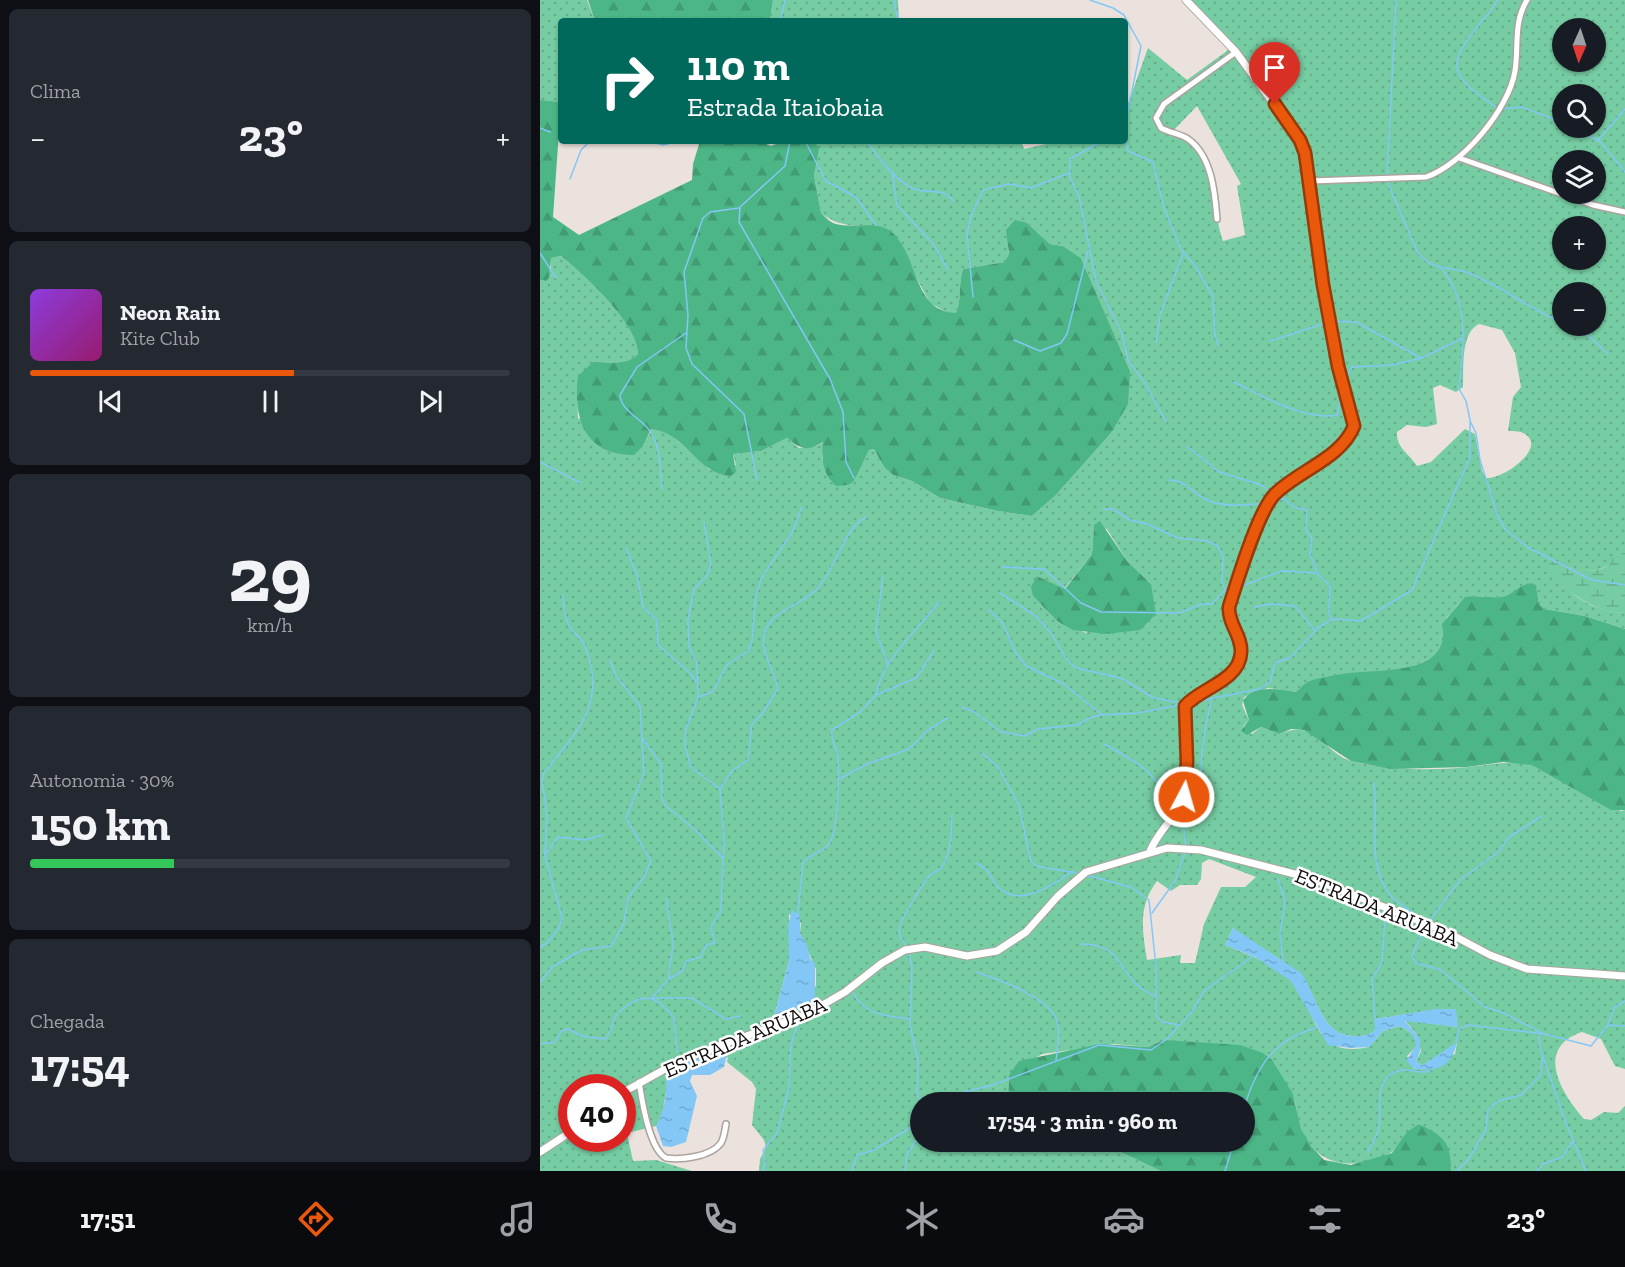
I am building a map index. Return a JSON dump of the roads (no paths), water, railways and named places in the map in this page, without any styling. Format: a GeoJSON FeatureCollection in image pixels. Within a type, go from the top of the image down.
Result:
{"type":"FeatureCollection","features":[{"type":"Feature","properties":{"kind":"street"},"geometry":{"type":"LineString","coordinates":[[1150,851],[1157,835],[1181,804],[1186,791],[1185,706],[1229,675],[1239,660],[1241,645],[1230,621],[1229,607],[1268,505],[1276,493],[1346,439],[1354,426],[1338,366],[1310,206],[1310,181],[1300,140],[1236,52],[1186,0]]}},
{"type":"Feature","properties":{"kind":"street"},"geometry":{"type":"LineString","coordinates":[[1310,181],[1426,177],[1440,172],[1459,158],[1502,106],[1509,91],[1516,61],[1517,24],[1527,0]]}},
{"type":"Feature","properties":{"kind":"street"},"geometry":{"type":"LineString","coordinates":[[1217,219],[1214,189],[1201,154],[1185,137],[1161,128],[1156,118],[1164,104],[1236,52]]}},
{"type":"Feature","properties":{"kind":"street"},"geometry":{"type":"LineString","coordinates":[[1459,158],[1593,205],[1625,212]]}},
{"type":"Feature","properties":{"kind":"street","name":"ESTRADA ARUABA"},"geometry":{"type":"LineString","coordinates":[[636,1084],[682,1059],[807,1014],[844,992],[882,963],[905,950],[925,947],[967,956],[997,951],[1026,932],[1080,875],[1150,851],[1182,848],[1201,850],[1310,878],[1443,930],[1490,955],[1527,969],[1625,976]]}},
{"type":"Feature","properties":{"kind":"street"},"geometry":{"type":"LineString","coordinates":[[639,1082],[642,1101],[657,1150],[666,1158],[697,1155],[717,1147],[722,1141],[726,1124]]}},
{"type":"Feature","properties":{"kind":"street"},"geometry":{"type":"LineString","coordinates":[[540,1152],[558,1140]]}},
{"type":"Feature","properties":{"kind":"water"},"geometry":{"type":"Polygon","coordinates":[[[792,910],[800,915],[800,933],[807,945],[810,958],[815,964],[815,1001],[773,1020],[789,961],[788,925],[792,910]]]}},
{"type":"Feature","properties":{"kind":"water"},"geometry":{"type":"Polygon","coordinates":[[[1233,928],[1301,973],[1326,1021],[1342,1034],[1356,1036],[1370,1033],[1375,1030],[1376,1019],[1436,1009],[1456,1009],[1458,1027],[1405,1021],[1420,1039],[1420,1051],[1416,1062],[1423,1065],[1457,1042],[1452,1057],[1443,1066],[1437,1068],[1415,1069],[1406,1061],[1416,1046],[1413,1036],[1399,1026],[1383,1031],[1369,1047],[1350,1048],[1328,1045],[1291,981],[1255,957],[1225,945],[1233,928]]]}},
{"type":"Feature","properties":{"kind":"water"},"geometry":{"type":"Polygon","coordinates":[[[722,1045],[728,1050],[724,1067],[710,1075],[692,1075],[690,1081],[697,1096],[686,1142],[671,1147],[663,1146],[656,1126],[665,1099],[666,1071],[673,1064],[722,1045]]]}},
{"type":"Feature","properties":{"kind":"waterway"},"geometry":{"type":"LineString","coordinates":[[781,18],[785,0]]}},
{"type":"Feature","properties":{"kind":"waterway"},"geometry":{"type":"LineString","coordinates":[[894,0],[897,18]]}},
{"type":"Feature","properties":{"kind":"waterway"},"geometry":{"type":"LineString","coordinates":[[1090,0],[1113,8],[1126,18]]}},
{"type":"Feature","properties":{"kind":"waterway"},"geometry":{"type":"LineString","coordinates":[[1387,176],[1396,0]]}},
{"type":"Feature","properties":{"kind":"waterway"},"geometry":{"type":"LineString","coordinates":[[1497,0],[1468,39],[1457,62],[1462,79],[1470,88],[1497,108]]}},
{"type":"Feature","properties":{"kind":"waterway"},"geometry":{"type":"LineString","coordinates":[[1128,22],[1141,46],[1128,111]]}},
{"type":"Feature","properties":{"kind":"waterway"},"geometry":{"type":"LineString","coordinates":[[1501,109],[1522,107],[1552,119]]}},
{"type":"Feature","properties":{"kind":"waterway"},"geometry":{"type":"LineString","coordinates":[[1598,140],[1625,109]]}},
{"type":"Feature","properties":{"kind":"waterway"},"geometry":{"type":"LineString","coordinates":[[540,128],[550,132]]}},
{"type":"Feature","properties":{"kind":"waterway"},"geometry":{"type":"LineString","coordinates":[[1593,138],[1601,142],[1625,172]]}},
{"type":"Feature","properties":{"kind":"waterway"},"geometry":{"type":"LineString","coordinates":[[570,179],[581,150],[587,144]]}},
{"type":"Feature","properties":{"kind":"waterway"},"geometry":{"type":"LineString","coordinates":[[660,144],[667,144]]}},
{"type":"Feature","properties":{"kind":"waterway"},"geometry":{"type":"LineString","coordinates":[[789,144],[785,166],[740,207],[739,222],[830,379],[843,412],[846,462],[854,478]]}},
{"type":"Feature","properties":{"kind":"waterway"},"geometry":{"type":"LineString","coordinates":[[807,144],[826,181],[856,197],[876,225]]}},
{"type":"Feature","properties":{"kind":"waterway"},"geometry":{"type":"LineString","coordinates":[[870,144],[888,168],[908,186],[946,194],[954,202]]}},
{"type":"Feature","properties":{"kind":"waterway"},"geometry":{"type":"LineString","coordinates":[[1097,144],[1070,159],[1070,178],[1079,196],[1096,281],[1122,333],[1128,360],[1145,383],[1166,422]]}},
{"type":"Feature","properties":{"kind":"waterway"},"geometry":{"type":"LineString","coordinates":[[1127,144],[1128,151],[1153,162],[1164,208],[1181,249],[1195,266],[1213,296],[1215,336],[1219,346]]}},
{"type":"Feature","properties":{"kind":"waterway"},"geometry":{"type":"LineString","coordinates":[[892,171],[897,205],[934,245],[948,270]]}},
{"type":"Feature","properties":{"kind":"waterway"},"geometry":{"type":"LineString","coordinates":[[973,297],[967,234],[971,216],[983,190],[1009,184],[1031,188],[1069,173]]}},
{"type":"Feature","properties":{"kind":"waterway"},"geometry":{"type":"LineString","coordinates":[[1387,181],[1417,251],[1423,258],[1435,265],[1483,279],[1552,318]]}},
{"type":"Feature","properties":{"kind":"waterway"},"geometry":{"type":"LineString","coordinates":[[739,208],[710,212],[703,218],[684,272],[688,315],[686,348],[692,364],[744,414],[757,480]]}},
{"type":"Feature","properties":{"kind":"waterway"},"geometry":{"type":"LineString","coordinates":[[1014,340],[1040,351],[1061,343],[1067,334],[1088,251]]}},
{"type":"Feature","properties":{"kind":"waterway"},"geometry":{"type":"LineString","coordinates":[[540,253],[556,278]]}},
{"type":"Feature","properties":{"kind":"waterway"},"geometry":{"type":"LineString","coordinates":[[1156,342],[1160,315],[1183,254]]}},
{"type":"Feature","properties":{"kind":"waterway"},"geometry":{"type":"LineString","coordinates":[[1194,702],[1260,689],[1270,682],[1275,663],[1291,657],[1318,628],[1332,619],[1361,621],[1412,590],[1470,457],[1470,420],[1466,401],[1458,387],[1463,338],[1462,314],[1455,291],[1442,269]]}},
{"type":"Feature","properties":{"kind":"waterway"},"geometry":{"type":"LineString","coordinates":[[1333,321],[1356,322],[1421,358]]}},
{"type":"Feature","properties":{"kind":"waterway"},"geometry":{"type":"LineString","coordinates":[[1270,341],[1326,323]]}},
{"type":"Feature","properties":{"kind":"waterway"},"geometry":{"type":"LineString","coordinates":[[662,489],[660,461],[655,440],[644,424],[624,406],[620,395],[637,367],[686,333]]}},
{"type":"Feature","properties":{"kind":"waterway"},"geometry":{"type":"LineString","coordinates":[[1589,336],[1608,354]]}},
{"type":"Feature","properties":{"kind":"waterway"},"geometry":{"type":"LineString","coordinates":[[1345,381],[1352,367],[1392,365],[1422,358],[1463,338]]}},
{"type":"Feature","properties":{"kind":"waterway"},"geometry":{"type":"LineString","coordinates":[[1234,382],[1284,406],[1325,416],[1337,415],[1342,394]]}},
{"type":"Feature","properties":{"kind":"waterway"},"geometry":{"type":"LineString","coordinates":[[1470,421],[1476,433],[1480,460],[1498,517],[1506,530],[1529,548],[1592,580],[1625,585]]}},
{"type":"Feature","properties":{"kind":"waterway"},"geometry":{"type":"LineString","coordinates":[[1187,446],[1219,472],[1261,485],[1273,493]]}},
{"type":"Feature","properties":{"kind":"waterway"},"geometry":{"type":"LineString","coordinates":[[540,462],[581,483]]}},
{"type":"Feature","properties":{"kind":"waterway"},"geometry":{"type":"LineString","coordinates":[[1169,480],[1180,482],[1205,499],[1219,504],[1266,503]]}},
{"type":"Feature","properties":{"kind":"waterway"},"geometry":{"type":"LineString","coordinates":[[1278,495],[1294,507],[1307,510],[1306,529],[1312,539],[1310,554],[1317,572]]}},
{"type":"Feature","properties":{"kind":"waterway"},"geometry":{"type":"LineString","coordinates":[[1273,501],[1283,499]]}},
{"type":"Feature","properties":{"kind":"waterway"},"geometry":{"type":"LineString","coordinates":[[699,697],[713,691],[727,665],[748,651],[752,641],[756,595],[761,579],[793,531],[802,507]]}},
{"type":"Feature","properties":{"kind":"waterway"},"geometry":{"type":"LineString","coordinates":[[1103,509],[1113,509],[1130,520],[1147,524],[1178,538],[1208,541],[1218,546],[1223,556],[1222,582],[1225,589]]}},
{"type":"Feature","properties":{"kind":"waterway"},"geometry":{"type":"LineString","coordinates":[[652,998],[669,979],[682,971],[687,961],[701,957],[706,945],[715,943],[711,927],[721,911],[724,839],[720,789],[732,771],[748,760],[752,724],[762,714],[778,689],[766,656],[764,636],[767,628],[779,614],[818,588],[852,530],[866,517]]}},
{"type":"Feature","properties":{"kind":"waterway"},"geometry":{"type":"LineString","coordinates":[[704,522],[711,564],[706,577],[694,589],[688,620],[689,647],[697,663],[698,698],[686,729],[685,746],[691,767],[720,789]]}},
{"type":"Feature","properties":{"kind":"waterway"},"geometry":{"type":"LineString","coordinates":[[626,548],[637,575],[643,607],[657,620],[658,645],[691,674],[696,682]]}},
{"type":"Feature","properties":{"kind":"waterway"},"geometry":{"type":"LineString","coordinates":[[1002,567],[1044,569],[1081,603],[1101,612],[1179,613],[1202,604],[1212,604],[1224,591],[1232,589]]}},
{"type":"Feature","properties":{"kind":"waterway"},"geometry":{"type":"LineString","coordinates":[[1237,588],[1282,571],[1317,573],[1330,586],[1329,614],[1331,618]]}},
{"type":"Feature","properties":{"kind":"waterway"},"geometry":{"type":"LineString","coordinates":[[883,576],[876,631],[888,665]]}},
{"type":"Feature","properties":{"kind":"waterway"},"geometry":{"type":"LineString","coordinates":[[1000,593],[1036,616],[1052,634],[1066,659],[1076,668],[1121,678],[1154,698],[1181,703]]}},
{"type":"Feature","properties":{"kind":"waterway"},"geometry":{"type":"LineString","coordinates":[[540,947],[547,943],[559,928],[562,917],[545,856],[547,815],[542,780],[544,773],[578,729],[586,714],[593,683],[591,664],[584,644],[569,626],[566,618],[563,595]]}},
{"type":"Feature","properties":{"kind":"waterway"},"geometry":{"type":"LineString","coordinates":[[876,694],[880,680],[894,656],[939,602]]}},
{"type":"Feature","properties":{"kind":"waterway"},"geometry":{"type":"LineString","coordinates":[[1254,607],[1272,604],[1295,606],[1315,631]]}},
{"type":"Feature","properties":{"kind":"waterway"},"geometry":{"type":"LineString","coordinates":[[989,610],[1002,622],[1016,653],[1026,666],[1064,684],[1101,714]]}},
{"type":"Feature","properties":{"kind":"waterway"},"geometry":{"type":"LineString","coordinates":[[798,914],[803,862],[829,844],[835,827],[838,765],[832,730],[860,712],[876,695],[916,678],[934,651]]}},
{"type":"Feature","properties":{"kind":"waterway"},"geometry":{"type":"LineString","coordinates":[[540,982],[552,967],[582,950],[611,946],[624,924],[628,898],[644,877],[651,861],[626,818],[644,773],[640,706],[616,676],[610,660]]}},
{"type":"Feature","properties":{"kind":"waterway"},"geometry":{"type":"LineString","coordinates":[[1173,821],[1184,821],[1191,817],[1196,808],[1211,701]]}},
{"type":"Feature","properties":{"kind":"waterway"},"geometry":{"type":"LineString","coordinates":[[962,707],[973,711],[1001,732],[1025,736],[1038,729],[1078,725],[1089,718],[1101,715],[1138,713],[1184,704]]}},
{"type":"Feature","properties":{"kind":"waterway"},"geometry":{"type":"LineString","coordinates":[[839,779],[867,764],[909,749],[927,731],[947,718]]}},
{"type":"Feature","properties":{"kind":"waterway"},"geometry":{"type":"LineString","coordinates":[[643,739],[661,764],[662,800],[666,806],[692,827],[723,858]]}},
{"type":"Feature","properties":{"kind":"waterway"},"geometry":{"type":"LineString","coordinates":[[1104,744],[1133,760],[1153,777],[1159,787],[1163,810],[1168,818]]}},
{"type":"Feature","properties":{"kind":"waterway"},"geometry":{"type":"LineString","coordinates":[[982,753],[998,767],[1019,805],[1031,862],[1036,866],[1082,874]]}},
{"type":"Feature","properties":{"kind":"waterway"},"geometry":{"type":"LineString","coordinates":[[1374,783],[1378,870],[1391,896],[1416,917]]}},
{"type":"Feature","properties":{"kind":"waterway"},"geometry":{"type":"LineString","coordinates":[[907,948],[899,932],[902,921],[926,881],[931,874],[942,867],[946,859],[952,815]]}},
{"type":"Feature","properties":{"kind":"waterway"},"geometry":{"type":"LineString","coordinates":[[1428,923],[1460,880],[1498,852],[1509,837],[1542,816]]}},
{"type":"Feature","properties":{"kind":"waterway"},"geometry":{"type":"LineString","coordinates":[[1183,823],[1186,848]]}},
{"type":"Feature","properties":{"kind":"waterway"},"geometry":{"type":"LineString","coordinates":[[545,855],[558,837],[586,840],[602,835]]}},
{"type":"Feature","properties":{"kind":"waterway"},"geometry":{"type":"LineString","coordinates":[[1152,913],[1175,881],[1185,852]]}},
{"type":"Feature","properties":{"kind":"waterway"},"geometry":{"type":"LineString","coordinates":[[976,863],[986,870],[997,886],[1015,896],[1046,888],[1073,871]]}},
{"type":"Feature","properties":{"kind":"waterway"},"geometry":{"type":"LineString","coordinates":[[1086,875],[1131,887],[1149,900],[1156,967],[1156,1016],[1163,1022],[1179,1025]]}},
{"type":"Feature","properties":{"kind":"waterway"},"geometry":{"type":"LineString","coordinates":[[1278,879],[1285,901],[1280,934],[1283,961]]}},
{"type":"Feature","properties":{"kind":"waterway"},"geometry":{"type":"LineString","coordinates":[[667,899],[673,943],[669,978]]}},
{"type":"Feature","properties":{"kind":"waterway"},"geometry":{"type":"LineString","coordinates":[[1376,1030],[1372,979],[1382,962],[1385,918]]}},
{"type":"Feature","properties":{"kind":"waterway"},"geometry":{"type":"LineString","coordinates":[[1425,927],[1412,956],[1416,963],[1441,970],[1485,1007],[1504,1013],[1544,1034]]}},
{"type":"Feature","properties":{"kind":"waterway"},"geometry":{"type":"LineString","coordinates":[[1081,944],[1102,947],[1114,955],[1135,983],[1154,996]]}},
{"type":"Feature","properties":{"kind":"waterway"},"geometry":{"type":"LineString","coordinates":[[909,953],[912,967],[910,1025],[918,1061],[917,1092]]}},
{"type":"Feature","properties":{"kind":"waterway"},"geometry":{"type":"LineString","coordinates":[[964,1092],[993,1085],[1099,1045],[1151,1050],[1167,1039],[1193,1010],[1204,991],[1253,956]]}},
{"type":"Feature","properties":{"kind":"waterway"},"geometry":{"type":"LineString","coordinates":[[976,972],[1020,989],[1050,1010],[1056,1018],[1058,1028],[1056,1060]]}},
{"type":"Feature","properties":{"kind":"waterway"},"geometry":{"type":"LineString","coordinates":[[853,993],[858,1001],[870,1010],[909,1019]]}},
{"type":"Feature","properties":{"kind":"waterway"},"geometry":{"type":"LineString","coordinates":[[540,1044],[555,1042],[561,1031],[568,1029],[582,1036],[605,1039],[619,1011],[635,1001],[648,998],[659,1002],[674,1018],[677,1052]]}},
{"type":"Feature","properties":{"kind":"waterway"},"geometry":{"type":"LineString","coordinates":[[653,998],[692,998],[726,1019],[741,1016]]}},
{"type":"Feature","properties":{"kind":"waterway"},"geometry":{"type":"LineString","coordinates":[[1456,1042],[1459,1029],[1468,1025],[1545,1034],[1591,1046],[1608,1025],[1614,1008],[1625,1001]]}},
{"type":"Feature","properties":{"kind":"waterway"},"geometry":{"type":"LineString","coordinates":[[763,1171],[765,1163],[763,1150],[777,1133],[789,1088],[791,1045],[799,1020]]}},
{"type":"Feature","properties":{"kind":"waterway"},"geometry":{"type":"LineString","coordinates":[[1608,1025],[1625,1026]]}},
{"type":"Feature","properties":{"kind":"waterway"},"geometry":{"type":"LineString","coordinates":[[1249,1092],[1262,1065],[1279,1046],[1290,1038],[1319,1027]]}},
{"type":"Feature","properties":{"kind":"waterway"},"geometry":{"type":"LineString","coordinates":[[1539,1034],[1540,1048],[1565,1121],[1586,1171]]}},
{"type":"Feature","properties":{"kind":"waterway"},"geometry":{"type":"LineString","coordinates":[[1457,1171],[1468,1160],[1486,1130],[1488,1110],[1498,1101],[1521,1095],[1540,1076],[1543,1055]]}},
{"type":"Feature","properties":{"kind":"waterway"},"geometry":{"type":"LineString","coordinates":[[1368,1152],[1378,1129],[1380,1095],[1384,1081],[1389,1075],[1401,1070],[1430,1071]]}},
{"type":"Feature","properties":{"kind":"waterway"},"geometry":{"type":"LineString","coordinates":[[852,1171],[857,1155],[874,1150],[910,1128]]}},
{"type":"Feature","properties":{"kind":"waterway"},"geometry":{"type":"LineString","coordinates":[[1537,1171],[1543,1164],[1562,1157],[1573,1141]]}},
{"type":"Feature","properties":{"kind":"waterway"},"geometry":{"type":"LineString","coordinates":[[905,1171],[907,1154],[910,1150]]}},
{"type":"Feature","properties":{"kind":"waterway"},"geometry":{"type":"LineString","coordinates":[[1225,1171],[1231,1152]]}}]}
